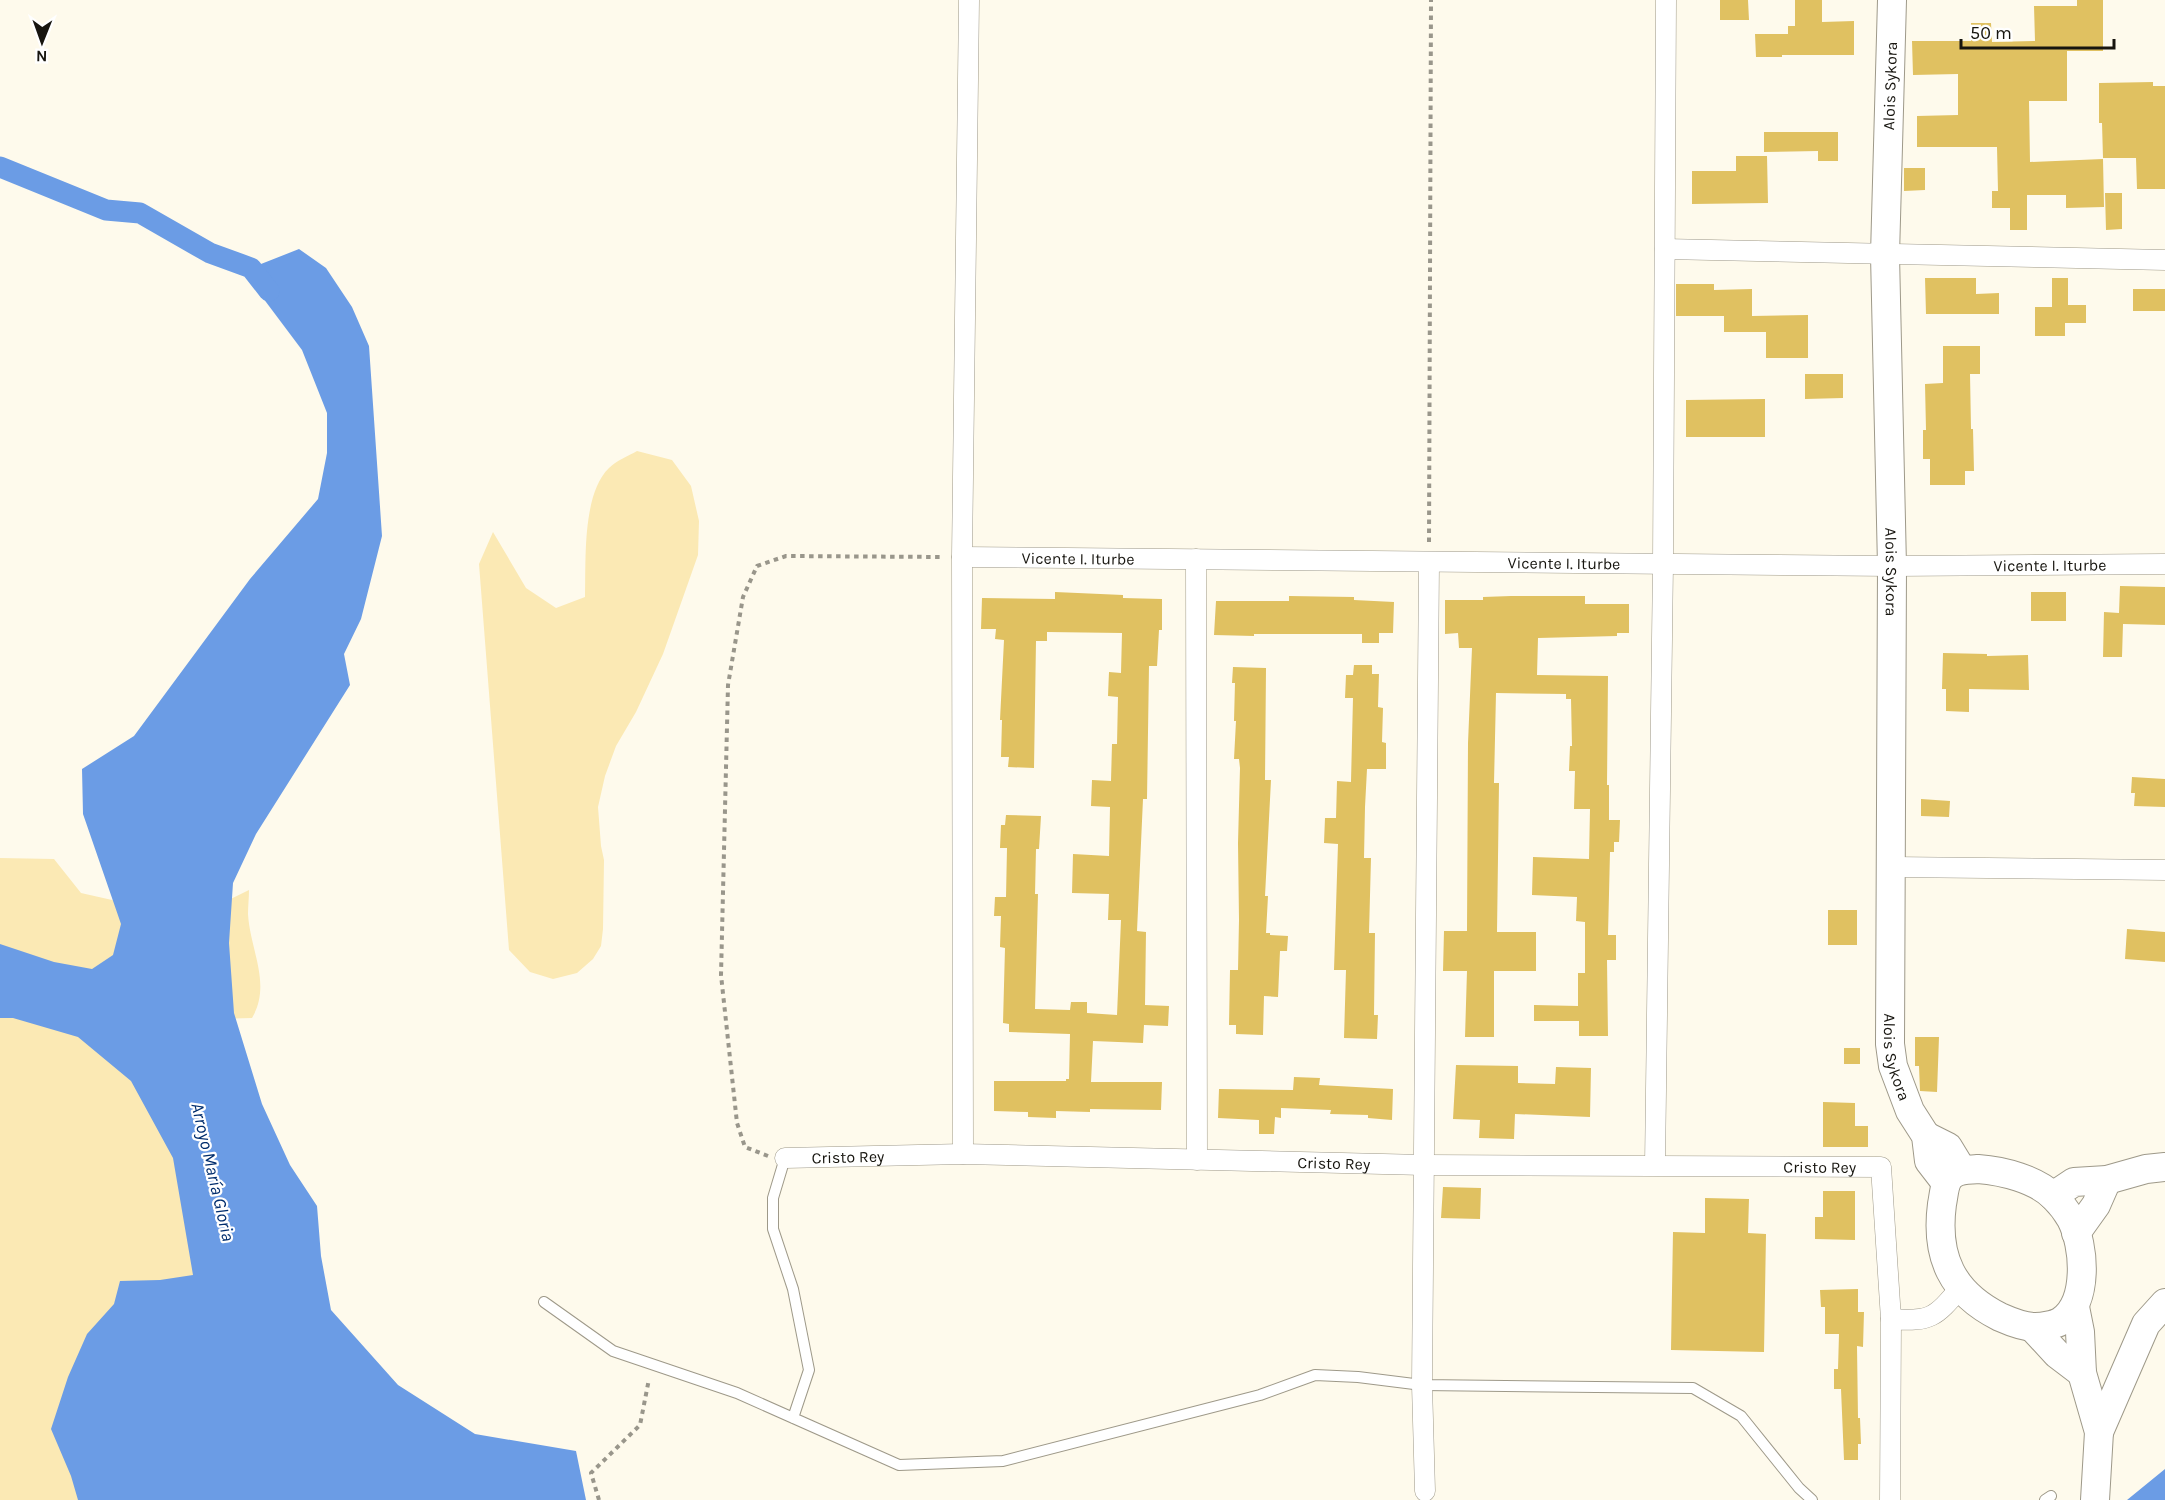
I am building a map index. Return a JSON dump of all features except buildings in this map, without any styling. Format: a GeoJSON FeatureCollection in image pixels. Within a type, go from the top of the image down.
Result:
{"type":"FeatureCollection","features":[{"type":"Feature","properties":{"kind":"street"},"geometry":{"type":"LineString","coordinates":[[963,1154],[962,557],[969,0]]}},
{"type":"Feature","properties":{"kind":"street"},"geometry":{"type":"LineString","coordinates":[[1655,1165],[1663,564],[1666,0]]}},
{"type":"Feature","properties":{"kind":"street","name":"Alois Sykora"},"geometry":{"type":"LineString","coordinates":[[1892,0],[1885,255],[1892,566],[1890,1044],[1893,1066],[1911,1111],[1926,1136],[1929,1161],[1954,1177]]}},
{"type":"Feature","properties":{"kind":"street"},"geometry":{"type":"LineString","coordinates":[[1665,249],[2165,260]]}},
{"type":"Feature","properties":{"kind":"street","name":"Vicente I. Iturbe"},"geometry":{"type":"LineString","coordinates":[[962,557],[1892,566],[2165,564]]}},
{"type":"Feature","properties":{"kind":"street"},"geometry":{"type":"LineString","coordinates":[[1196,560],[1197,1160]]}},
{"type":"Feature","properties":{"kind":"street"},"geometry":{"type":"LineString","coordinates":[[1425,1491],[1422,1385],[1429,562]]}},
{"type":"Feature","properties":{"kind":"street"},"geometry":{"type":"LineString","coordinates":[[1892,867],[2165,870]]}},
{"type":"Feature","properties":{"kind":"street","name":"Cristo Rey"},"geometry":{"type":"LineString","coordinates":[[785,1158],[963,1154],[1424,1165],[1881,1167],[1891,1319]]}},
{"type":"Feature","properties":{"kind":"street"},"geometry":{"type":"LineString","coordinates":[[2053,1196],[2074,1182],[2107,1180],[2146,1169],[2165,1167]]}},
{"type":"Feature","properties":{"kind":"street"},"geometry":{"type":"LineString","coordinates":[[2075,1306],[2060,1322],[2032,1327],[2005,1319],[1986,1310],[1960,1288],[1949,1272],[1941,1236],[1942,1207],[1954,1177],[1995,1170],[2013,1175],[2053,1196],[2071,1219],[2082,1265],[2081,1283],[2075,1306],[2080,1332],[2082,1373],[2099,1432],[2095,1496]]}},
{"type":"Feature","properties":{"kind":"street"},"geometry":{"type":"LineString","coordinates":[[2076,1233],[2096,1205],[2107,1180]]}},
{"type":"Feature","properties":{"kind":"street"},"geometry":{"type":"LineString","coordinates":[[1890,1500],[1891,1319],[1917,1321],[1941,1312],[1960,1288]]}},
{"type":"Feature","properties":{"kind":"street"},"geometry":{"type":"LineString","coordinates":[[2099,1432],[2146,1324],[2165,1303]]}},
{"type":"Feature","properties":{"kind":"street"},"geometry":{"type":"LineString","coordinates":[[2032,1327],[2057,1354],[2082,1373]]}},
{"type":"Feature","properties":{"kind":"lane"},"geometry":{"type":"LineString","coordinates":[[785,1158],[773,1197],[773,1229],[793,1289],[809,1370],[794,1418]]}},
{"type":"Feature","properties":{"kind":"lane"},"geometry":{"type":"LineString","coordinates":[[544,1302],[613,1351],[737,1393],[899,1465],[1003,1461],[1260,1395],[1315,1375],[1358,1377],[1422,1385],[1693,1388],[1741,1416],[1799,1488],[1812,1500]]}},
{"type":"Feature","properties":{"kind":"path"},"geometry":{"type":"LineString","coordinates":[[1429,562],[1431,0]]}},
{"type":"Feature","properties":{"kind":"path"},"geometry":{"type":"LineString","coordinates":[[785,1158],[762,1155],[745,1147],[737,1123],[721,975],[728,685],[743,597],[757,566],[786,556],[962,557]]}},
{"type":"Feature","properties":{"kind":"path"},"geometry":{"type":"LineString","coordinates":[[599,1500],[591,1473],[640,1425],[652,1364]]}},
{"type":"Feature","properties":{"kind":"shaded area"},"geometry":{"type":"Polygon","coordinates":[[[637,451],[672,460],[691,486],[699,521],[698,555],[663,654],[636,712],[616,746],[605,776],[598,807],[604,860],[601,946],[593,959],[577,973],[553,979],[530,972],[509,950],[479,564],[493,532],[526,588],[556,608],[585,597],[587,529],[594,494],[609,468],[637,451]]]}},
{"type":"Feature","properties":{"kind":"shaded area"},"geometry":{"type":"Polygon","coordinates":[[[0,858],[54,859],[81,893],[192,918],[249,890],[248,914],[260,980],[258,1005],[252,1018],[215,1019],[187,1122],[228,1500],[0,1500],[0,858]]]}},
{"type":"Feature","properties":{"kind":"water","name":"Arroyo María Gloria"},"geometry":{"type":"Polygon","coordinates":[[[299,249],[326,268],[352,307],[369,346],[382,536],[361,619],[344,654],[350,685],[256,834],[233,883],[229,943],[234,1013],[262,1104],[290,1165],[317,1206],[321,1256],[331,1310],[398,1385],[475,1434],[576,1451],[586,1500],[78,1500],[71,1476],[51,1429],[68,1377],[87,1334],[114,1304],[120,1281],[160,1280],[193,1275],[173,1158],[131,1081],[78,1037],[13,1018],[0,1018],[0,944],[54,962],[92,969],[113,955],[121,924],[83,814],[82,769],[134,736],[250,579],[318,499],[327,453],[327,413],[302,350],[263,298],[251,268],[299,249]]]}},
{"type":"Feature","properties":{"kind":"water"},"geometry":{"type":"Polygon","coordinates":[[[2165,1469],[2165,1500],[2127,1500],[2165,1469]]]}},
{"type":"Feature","properties":{"kind":"waterway"},"geometry":{"type":"LineString","coordinates":[[0,167],[106,210],[140,213],[210,253],[251,268],[269,291]]}}]}
